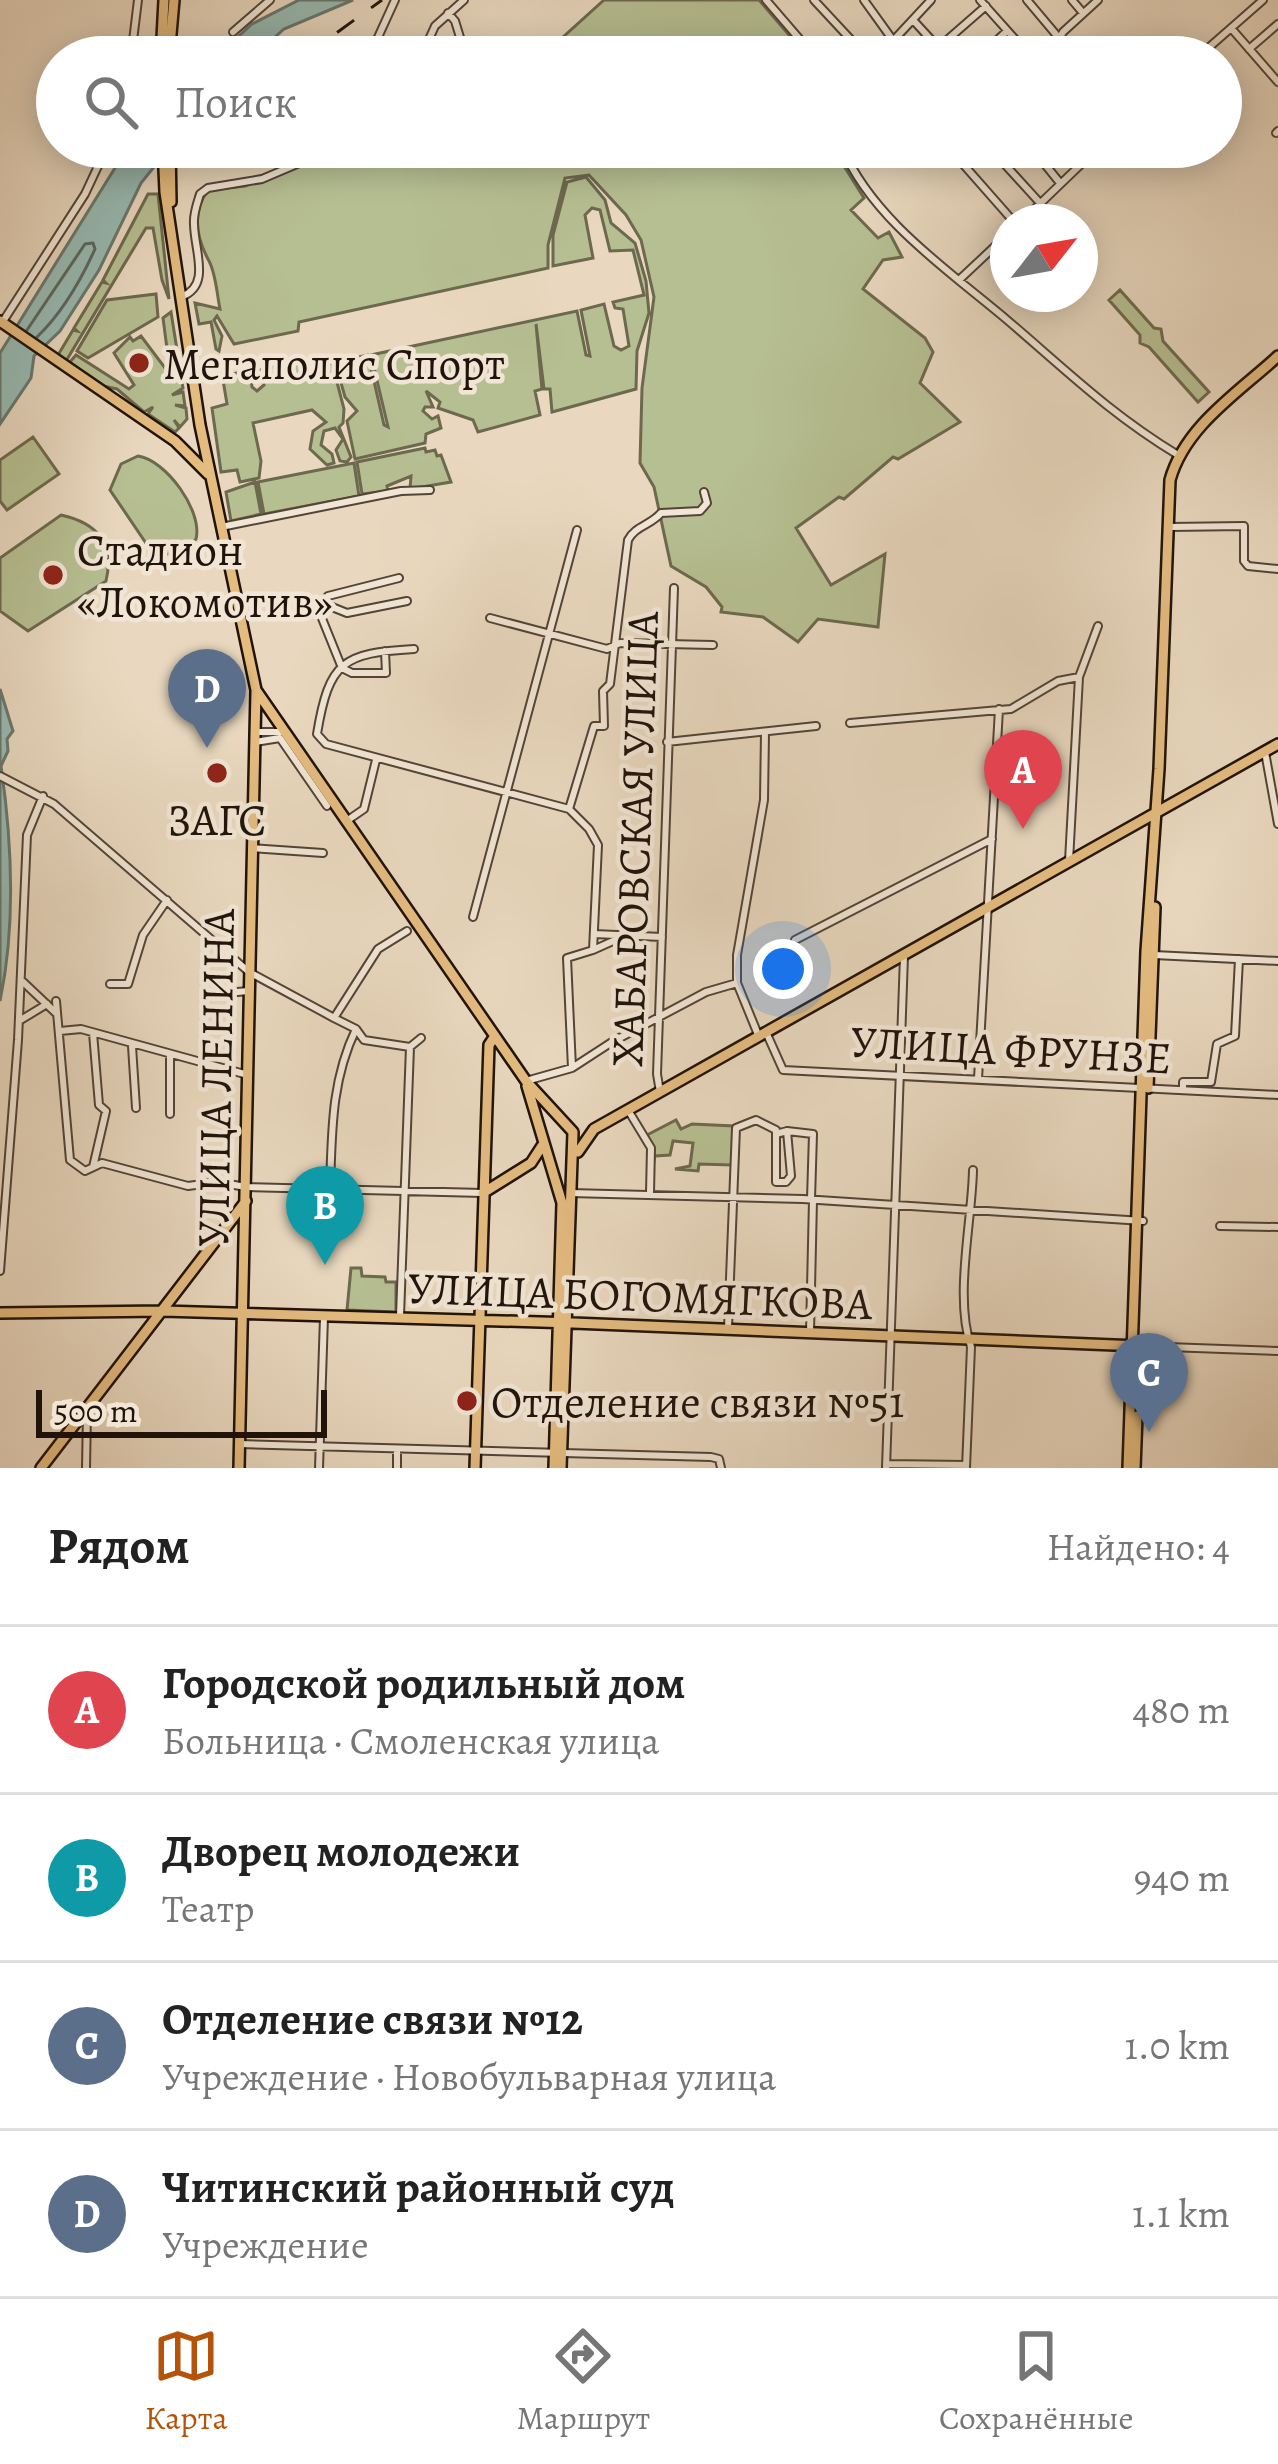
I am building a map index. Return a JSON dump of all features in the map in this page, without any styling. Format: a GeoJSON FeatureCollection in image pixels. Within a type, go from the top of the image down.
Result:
{"type":"FeatureCollection","features":[{"type":"Feature","properties":{"kind":"main road"},"geometry":{"type":"LineString","coordinates":[[164,0],[165,36]]}},
{"type":"Feature","properties":{"kind":"main road"},"geometry":{"type":"LineString","coordinates":[[168,36],[174,0]]}},
{"type":"Feature","properties":{"kind":"main road"},"geometry":{"type":"LineString","coordinates":[[167,168],[170,226],[200,428],[256,690],[348,820],[492,1040],[565,1121],[578,1129],[594,1129]]}},
{"type":"Feature","properties":{"kind":"main road"},"geometry":{"type":"LineString","coordinates":[[2,324],[175,441],[209,476]]}},
{"type":"Feature","properties":{"kind":"main road"},"geometry":{"type":"LineString","coordinates":[[1132,1468],[1170,480],[1178,455],[1208,419],[1278,356]]}},
{"type":"Feature","properties":{"kind":"main road"},"geometry":{"type":"LineString","coordinates":[[175,441],[187,440],[200,428]]}},
{"type":"Feature","properties":{"kind":"main road","name":"УЛИЦА ЛЕНИНА"},"geometry":{"type":"LineString","coordinates":[[239,1468],[256,690]]}},
{"type":"Feature","properties":{"kind":"main road"},"geometry":{"type":"LineString","coordinates":[[531,1163],[562,1173],[573,1169],[584,1139],[594,1129],[1278,744]]}},
{"type":"Feature","properties":{"kind":"main road"},"geometry":{"type":"LineString","coordinates":[[1145,1088],[1154,955],[1156,812]]}},
{"type":"Feature","properties":{"kind":"main road"},"geometry":{"type":"LineString","coordinates":[[475,1468],[492,1040]]}},
{"type":"Feature","properties":{"kind":"main road"},"geometry":{"type":"LineString","coordinates":[[526,1081],[562,1203],[557,1468]]}},
{"type":"Feature","properties":{"kind":"main road"},"geometry":{"type":"LineString","coordinates":[[540,1131],[547,1120],[565,1121]]}},
{"type":"Feature","properties":{"kind":"main road"},"geometry":{"type":"LineString","coordinates":[[562,1322],[575,1139],[565,1121]]}},
{"type":"Feature","properties":{"kind":"main road"},"geometry":{"type":"LineString","coordinates":[[483,1193],[531,1163],[542,1146]]}},
{"type":"Feature","properties":{"kind":"main road"},"geometry":{"type":"LineString","coordinates":[[41,1468],[246,1201]]}},
{"type":"Feature","properties":{"kind":"main road"},"geometry":{"type":"LineString","coordinates":[[127,1311],[143,1323],[143,1337]]}},
{"type":"Feature","properties":{"kind":"main road","name":"УЛИЦА БОГОМЯГКОВА"},"geometry":{"type":"LineString","coordinates":[[0,1313],[127,1311],[562,1322],[1137,1346]]}},
{"type":"Feature","properties":{"kind":"street"},"geometry":{"type":"LineString","coordinates":[[134,36],[138,0]]}},
{"type":"Feature","properties":{"kind":"street"},"geometry":{"type":"LineString","coordinates":[[232,32],[270,0]]}},
{"type":"Feature","properties":{"kind":"street"},"geometry":{"type":"LineString","coordinates":[[378,36],[395,0]]}},
{"type":"Feature","properties":{"kind":"street"},"geometry":{"type":"LineString","coordinates":[[766,0],[797,36]]}},
{"type":"Feature","properties":{"kind":"street"},"geometry":{"type":"LineString","coordinates":[[814,0],[847,36]]}},
{"type":"Feature","properties":{"kind":"street"},"geometry":{"type":"LineString","coordinates":[[864,0],[891,36]]}},
{"type":"Feature","properties":{"kind":"street"},"geometry":{"type":"LineString","coordinates":[[897,36],[931,0]]}},
{"type":"Feature","properties":{"kind":"street"},"geometry":{"type":"LineString","coordinates":[[1027,0],[1060,36],[1098,0]]}},
{"type":"Feature","properties":{"kind":"street"},"geometry":{"type":"LineString","coordinates":[[1072,0],[1083,13]]}},
{"type":"Feature","properties":{"kind":"street"},"geometry":{"type":"LineString","coordinates":[[1222,36],[1262,0]]}},
{"type":"Feature","properties":{"kind":"street"},"geometry":{"type":"LineString","coordinates":[[430,36],[456,3]]}},
{"type":"Feature","properties":{"kind":"street"},"geometry":{"type":"LineString","coordinates":[[950,36],[983,3],[1012,36]]}},
{"type":"Feature","properties":{"kind":"street"},"geometry":{"type":"LineString","coordinates":[[448,13],[460,36]]}},
{"type":"Feature","properties":{"kind":"street"},"geometry":{"type":"LineString","coordinates":[[912,19],[928,36]]}},
{"type":"Feature","properties":{"kind":"street"},"geometry":{"type":"LineString","coordinates":[[1249,49],[1277,22]]}},
{"type":"Feature","properties":{"kind":"street"},"geometry":{"type":"LineString","coordinates":[[1231,28],[1238,36]]}},
{"type":"Feature","properties":{"kind":"street"},"geometry":{"type":"LineString","coordinates":[[1002,36],[1007,31]]}},
{"type":"Feature","properties":{"kind":"street"},"geometry":{"type":"LineString","coordinates":[[1242,41],[1278,82]]}},
{"type":"Feature","properties":{"kind":"street"},"geometry":{"type":"LineString","coordinates":[[2,324],[97,168]]}},
{"type":"Feature","properties":{"kind":"street"},"geometry":{"type":"LineString","coordinates":[[181,297],[194,291],[200,279],[193,221],[200,194],[286,168]]}},
{"type":"Feature","properties":{"kind":"street"},"geometry":{"type":"LineString","coordinates":[[854,168],[866,190],[958,280],[1089,395],[1178,455]]}},
{"type":"Feature","properties":{"kind":"street"},"geometry":{"type":"LineString","coordinates":[[967,168],[1000,204]]}},
{"type":"Feature","properties":{"kind":"street"},"geometry":{"type":"LineString","coordinates":[[1008,168],[1040,203],[1076,168]]}},
{"type":"Feature","properties":{"kind":"street"},"geometry":{"type":"LineString","coordinates":[[1048,168],[1060,183]]}},
{"type":"Feature","properties":{"kind":"street"},"geometry":{"type":"LineString","coordinates":[[958,280],[990,251]]}},
{"type":"Feature","properties":{"kind":"street"},"geometry":{"type":"LineString","coordinates":[[220,527],[401,491],[430,490]]}},
{"type":"Feature","properties":{"kind":"street"},"geometry":{"type":"LineString","coordinates":[[569,809],[594,725],[604,726],[603,691],[610,684],[628,540],[667,511],[700,511],[706,503],[704,492]]}},
{"type":"Feature","properties":{"kind":"street"},"geometry":{"type":"LineString","coordinates":[[1166,527],[1244,526],[1244,561],[1248,566],[1278,569]]}},
{"type":"Feature","properties":{"kind":"street"},"geometry":{"type":"LineString","coordinates":[[473,917],[577,530]]}},
{"type":"Feature","properties":{"kind":"street"},"geometry":{"type":"LineString","coordinates":[[385,651],[386,673],[352,673],[342,668],[326,632],[322,603],[328,596],[398,578]]}},
{"type":"Feature","properties":{"kind":"street","name":"ХАБАРОВСКАЯ УЛИЦА"},"geometry":{"type":"LineString","coordinates":[[660,1092],[674,588]]}},
{"type":"Feature","properties":{"kind":"street"},"geometry":{"type":"LineString","coordinates":[[322,603],[346,613],[407,601]]}},
{"type":"Feature","properties":{"kind":"street"},"geometry":{"type":"LineString","coordinates":[[490,618],[607,649],[713,645]]}},
{"type":"Feature","properties":{"kind":"street"},"geometry":{"type":"LineString","coordinates":[[1069,861],[1079,677],[1098,626]]}},
{"type":"Feature","properties":{"kind":"street"},"geometry":{"type":"LineString","coordinates":[[414,649],[362,653],[342,668],[323,698],[317,734],[333,748],[569,809],[590,829],[598,845],[593,950]]}},
{"type":"Feature","properties":{"kind":"street"},"geometry":{"type":"LineString","coordinates":[[850,723],[1018,706],[1058,680],[1079,677]]}},
{"type":"Feature","properties":{"kind":"street"},"geometry":{"type":"LineString","coordinates":[[978,1079],[999,709]]}},
{"type":"Feature","properties":{"kind":"street"},"geometry":{"type":"LineString","coordinates":[[668,742],[815,727]]}},
{"type":"Feature","properties":{"kind":"street"},"geometry":{"type":"LineString","coordinates":[[255,737],[287,731]]}},
{"type":"Feature","properties":{"kind":"street"},"geometry":{"type":"LineString","coordinates":[[763,1035],[737,982],[737,939],[764,800],[765,732]]}},
{"type":"Feature","properties":{"kind":"street"},"geometry":{"type":"LineString","coordinates":[[255,737],[280,738],[327,806]]}},
{"type":"Feature","properties":{"kind":"street"},"geometry":{"type":"LineString","coordinates":[[1265,752],[1278,824]]}},
{"type":"Feature","properties":{"kind":"street"},"geometry":{"type":"LineString","coordinates":[[348,820],[364,808],[376,760]]}},
{"type":"Feature","properties":{"kind":"street"},"geometry":{"type":"LineString","coordinates":[[0,776],[43,796],[249,972],[356,1029],[364,1040],[410,1047],[421,1039]]}},
{"type":"Feature","properties":{"kind":"street"},"geometry":{"type":"LineString","coordinates":[[0,1271],[27,835],[43,796]]}},
{"type":"Feature","properties":{"kind":"street"},"geometry":{"type":"LineString","coordinates":[[795,940],[992,839]]}},
{"type":"Feature","properties":{"kind":"street"},"geometry":{"type":"LineString","coordinates":[[252,848],[323,853]]}},
{"type":"Feature","properties":{"kind":"street"},"geometry":{"type":"LineString","coordinates":[[110,984],[128,984],[143,935],[167,900]]}},
{"type":"Feature","properties":{"kind":"street"},"geometry":{"type":"LineString","coordinates":[[334,1018],[378,949],[407,931]]}},
{"type":"Feature","properties":{"kind":"street"},"geometry":{"type":"LineString","coordinates":[[594,934],[662,937]]}},
{"type":"Feature","properties":{"kind":"street"},"geometry":{"type":"LineString","coordinates":[[572,1068],[567,958],[624,935]]}},
{"type":"Feature","properties":{"kind":"street"},"geometry":{"type":"LineString","coordinates":[[904,955],[886,1466],[966,1466],[973,1171]]}},
{"type":"Feature","properties":{"kind":"street"},"geometry":{"type":"LineString","coordinates":[[1154,955],[1278,961]]}},
{"type":"Feature","properties":{"kind":"street"},"geometry":{"type":"LineString","coordinates":[[1183,1090],[1183,1082],[1211,1082],[1217,1044],[1235,1036],[1239,959]]}},
{"type":"Feature","properties":{"kind":"street"},"geometry":{"type":"LineString","coordinates":[[21,980],[51,1002],[57,1014],[70,1160],[86,1171],[102,1163],[188,1186],[217,1182],[246,1187],[483,1193]]}},
{"type":"Feature","properties":{"kind":"street"},"geometry":{"type":"LineString","coordinates":[[526,1081],[572,1068],[706,992],[737,982]]}},
{"type":"Feature","properties":{"kind":"street"},"geometry":{"type":"LineString","coordinates":[[216,994],[249,992]]}},
{"type":"Feature","properties":{"kind":"street"},"geometry":{"type":"LineString","coordinates":[[19,1021],[51,1002]]}},
{"type":"Feature","properties":{"kind":"street"},"geometry":{"type":"LineString","coordinates":[[639,1028],[652,1032],[658,1046]]}},
{"type":"Feature","properties":{"kind":"street"},"geometry":{"type":"LineString","coordinates":[[60,1031],[81,1029],[248,1075]]}},
{"type":"Feature","properties":{"kind":"street"},"geometry":{"type":"LineString","coordinates":[[330,1189],[334,1090],[356,1029]]}},
{"type":"Feature","properties":{"kind":"street"},"geometry":{"type":"LineString","coordinates":[[93,1033],[99,1105],[106,1111],[94,1167]]}},
{"type":"Feature","properties":{"kind":"street","name":"УЛИЦА ФРУНЗЕ"},"geometry":{"type":"LineString","coordinates":[[763,1035],[783,1070],[1278,1095]]}},
{"type":"Feature","properties":{"kind":"street"},"geometry":{"type":"LineString","coordinates":[[132,1046],[136,1108]]}},
{"type":"Feature","properties":{"kind":"street"},"geometry":{"type":"LineString","coordinates":[[400,1320],[410,1047]]}},
{"type":"Feature","properties":{"kind":"street"},"geometry":{"type":"LineString","coordinates":[[170,1054],[170,1114]]}},
{"type":"Feature","properties":{"kind":"street","name":"ХАБАРОВСКАЯ УЛИЦА"},"geometry":{"type":"LineString","coordinates":[[628,1110],[651,1148],[650,1193]]}},
{"type":"Feature","properties":{"kind":"street"},"geometry":{"type":"LineString","coordinates":[[728,1328],[736,1128],[756,1120],[774,1128],[776,1181],[786,1182],[791,1154],[787,1131]]}},
{"type":"Feature","properties":{"kind":"street"},"geometry":{"type":"LineString","coordinates":[[776,1134],[813,1134],[810,1332]]}},
{"type":"Feature","properties":{"kind":"street"},"geometry":{"type":"LineString","coordinates":[[570,1193],[733,1196],[1140,1221]]}},
{"type":"Feature","properties":{"kind":"street"},"geometry":{"type":"LineString","coordinates":[[1220,1226],[1278,1227]]}},
{"type":"Feature","properties":{"kind":"street"},"geometry":{"type":"LineString","coordinates":[[319,1468],[324,1317]]}},
{"type":"Feature","properties":{"kind":"street","name":"УЛИЦА БОГОМЯГКОВА"},"geometry":{"type":"LineString","coordinates":[[1137,1346],[1278,1351]]}},
{"type":"Feature","properties":{"kind":"street"},"geometry":{"type":"LineString","coordinates":[[86,1468],[87,1408]]}},
{"type":"Feature","properties":{"kind":"street"},"geometry":{"type":"LineString","coordinates":[[240,1444],[637,1456],[720,1464]]}},
{"type":"Feature","properties":{"kind":"street"},"geometry":{"type":"LineString","coordinates":[[397,1450],[397,1468]]}},
{"type":"Feature","properties":{"kind":"street"},"geometry":{"type":"LineString","coordinates":[[637,1456],[637,1468]]}},
{"type":"Feature","properties":{"kind":"green space"},"geometry":{"type":"Polygon","coordinates":[[[604,0],[759,0],[790,36],[564,36],[604,0]]]}},
{"type":"Feature","properties":{"kind":"green space"},"geometry":{"type":"Polygon","coordinates":[[[290,168],[845,168],[864,198],[851,210],[878,238],[889,232],[902,257],[883,260],[863,289],[925,338],[933,352],[920,383],[960,422],[898,459],[893,457],[844,499],[839,497],[796,528],[831,585],[885,554],[878,627],[818,619],[798,642],[763,617],[721,612],[706,587],[671,566],[654,487],[640,463],[642,388],[654,297],[641,240],[626,215],[589,175],[565,178],[548,245],[548,268],[299,322],[298,331],[234,344],[217,316],[214,320],[222,336],[219,351],[211,322],[199,324],[195,303],[220,309],[213,272],[201,244],[199,208],[208,190],[245,186],[290,168]]]}},
{"type":"Feature","properties":{"kind":"green space"},"geometry":{"type":"Polygon","coordinates":[[[586,177],[605,200],[611,223],[635,243],[646,281],[649,313],[637,351],[636,389],[552,412],[550,389],[544,389],[536,324],[542,389],[535,391],[540,415],[478,432],[473,420],[438,408],[440,402],[426,391],[433,407],[423,411],[432,419],[438,416],[441,428],[426,434],[425,443],[355,459],[347,421],[357,411],[345,397],[335,362],[368,355],[388,427],[371,355],[577,311],[590,356],[581,310],[604,304],[614,346],[621,350],[629,346],[623,309],[615,308],[613,302],[644,295],[633,250],[610,251],[600,210],[592,208],[585,215],[593,258],[553,266],[553,235],[567,182],[586,177]]]}},
{"type":"Feature","properties":{"kind":"green space"},"geometry":{"type":"Polygon","coordinates":[[[148,194],[158,194],[169,299],[153,228],[146,228],[66,361],[58,355],[73,330],[77,331],[74,328],[102,282],[106,283],[103,280],[148,194]]]}},
{"type":"Feature","properties":{"kind":"green space"},"geometry":{"type":"Polygon","coordinates":[[[1120,290],[1154,328],[1161,329],[1163,341],[1209,392],[1198,402],[1149,347],[1140,343],[1140,335],[1109,300],[1120,290]]]}},
{"type":"Feature","properties":{"kind":"green space"},"geometry":{"type":"Polygon","coordinates":[[[156,294],[158,317],[88,358],[77,351],[107,300],[156,294]]]}},
{"type":"Feature","properties":{"kind":"green space"},"geometry":{"type":"Polygon","coordinates":[[[171,312],[178,356],[174,359],[183,388],[172,395],[183,392],[185,406],[175,405],[186,408],[187,419],[180,427],[174,420],[179,428],[175,432],[148,414],[153,407],[144,412],[117,389],[103,386],[69,363],[76,355],[129,389],[134,385],[114,353],[130,337],[133,341],[141,336],[165,368],[169,364],[163,318],[171,312]]]}},
{"type":"Feature","properties":{"kind":"green space"},"geometry":{"type":"Polygon","coordinates":[[[305,361],[308,368],[332,363],[344,409],[339,427],[351,457],[340,461],[336,450],[343,439],[335,428],[324,431],[321,445],[332,454],[334,463],[327,465],[310,449],[313,431],[326,422],[312,410],[253,423],[261,461],[259,478],[240,482],[237,470],[221,472],[212,408],[227,404],[222,374],[229,366],[230,375],[250,369],[257,391],[264,385],[257,370],[305,361]]]}},
{"type":"Feature","properties":{"kind":"green space"},"geometry":{"type":"Polygon","coordinates":[[[33,437],[59,474],[7,510],[0,501],[0,460],[33,437]]]}},
{"type":"Feature","properties":{"kind":"green space"},"geometry":{"type":"Polygon","coordinates":[[[425,448],[441,455],[451,482],[410,489],[411,476],[387,486],[388,491],[362,494],[357,462],[425,448]]]}},
{"type":"Feature","properties":{"kind":"green space"},"geometry":{"type":"Polygon","coordinates":[[[138,456],[160,467],[188,501],[196,539],[182,553],[154,555],[110,490],[121,464],[138,456]]]}},
{"type":"Feature","properties":{"kind":"green space"},"geometry":{"type":"Polygon","coordinates":[[[354,463],[359,496],[264,514],[258,482],[354,463]]]}},
{"type":"Feature","properties":{"kind":"green space"},"geometry":{"type":"Polygon","coordinates":[[[255,482],[261,514],[231,521],[226,492],[255,482]]]}},
{"type":"Feature","properties":{"kind":"green space","name":"Стадион «Локомотив»"},"geometry":{"type":"Polygon","coordinates":[[[61,515],[84,523],[100,537],[108,556],[106,581],[28,631],[0,611],[0,558],[61,515]]]}},
{"type":"Feature","properties":{"kind":"green space"},"geometry":{"type":"Polygon","coordinates":[[[676,1120],[681,1129],[692,1124],[734,1126],[732,1165],[699,1164],[698,1171],[675,1169],[690,1166],[693,1143],[673,1141],[670,1155],[655,1156],[652,1169],[647,1135],[676,1120]]]}},
{"type":"Feature","properties":{"kind":"green space"},"geometry":{"type":"Polygon","coordinates":[[[351,1268],[361,1268],[362,1276],[396,1282],[396,1312],[347,1310],[351,1268]]]}},
{"type":"Feature","properties":{"kind":"water"},"geometry":{"type":"Polygon","coordinates":[[[299,0],[353,0],[276,36],[239,36],[299,0]]]}},
{"type":"Feature","properties":{"kind":"water"},"geometry":{"type":"Polygon","coordinates":[[[115,168],[153,168],[141,183],[99,270],[60,331],[34,356],[31,378],[0,424],[0,353],[115,168]]]}},
{"type":"Feature","properties":{"kind":"water"},"geometry":{"type":"Polygon","coordinates":[[[0,689],[13,731],[1,766],[11,884],[0,1001],[0,689]]]}},
{"type":"Feature","properties":{"kind":"railway"},"geometry":{"type":"LineString","coordinates":[[332,36],[382,0]]}},
{"type":"Feature","properties":{"kind":"place","name":"Мегаполис Спорт"},"geometry":{"type":"Point","coordinates":[139,363]}},
{"type":"Feature","properties":{"kind":"place","name":"Стадион «Локомотив»"},"geometry":{"type":"Point","coordinates":[53,575]}},
{"type":"Feature","properties":{"kind":"place","name":"Читинский районный суд"},"geometry":{"type":"Point","coordinates":[207,748]}},
{"type":"Feature","properties":{"kind":"place","name":"ЗАГС"},"geometry":{"type":"Point","coordinates":[217,773]}},
{"type":"Feature","properties":{"kind":"place","name":"Городской родильный дом"},"geometry":{"type":"Point","coordinates":[1023,829]}},
{"type":"Feature","properties":{"kind":"place","name":"Дворец молодежи"},"geometry":{"type":"Point","coordinates":[325,1265]}},
{"type":"Feature","properties":{"kind":"place","name":"Отделение связи №51"},"geometry":{"type":"Point","coordinates":[467,1401]}},
{"type":"Feature","properties":{"kind":"place","name":"Отделение связи №12"},"geometry":{"type":"Point","coordinates":[1149,1432]}}]}
